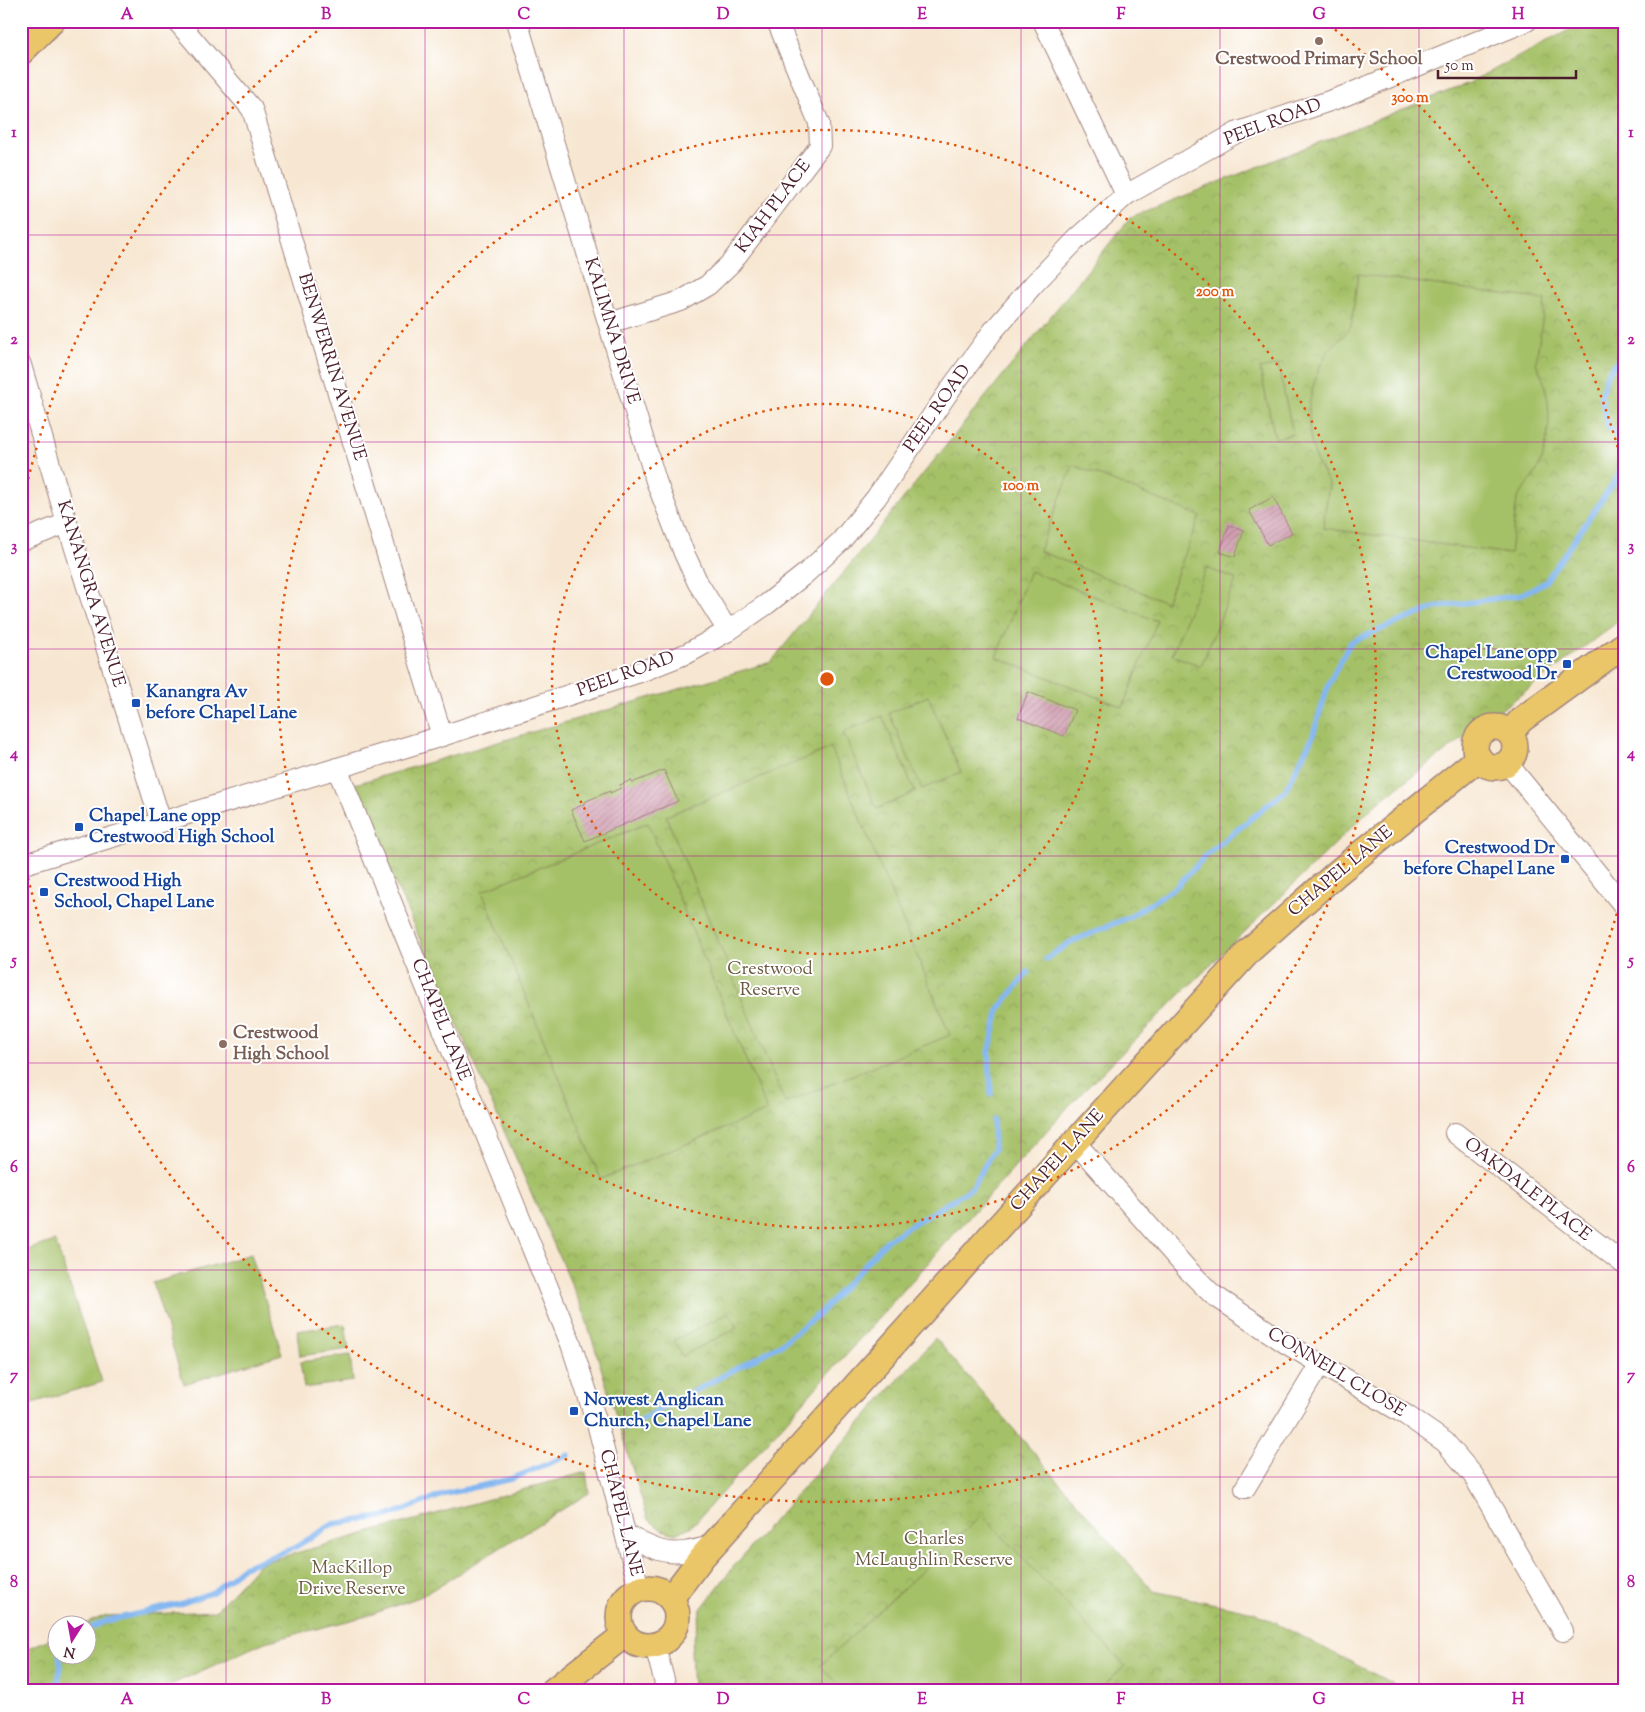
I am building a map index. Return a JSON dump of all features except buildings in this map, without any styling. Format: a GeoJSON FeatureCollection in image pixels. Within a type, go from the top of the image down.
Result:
{"type":"FeatureCollection","features":[{"type":"Feature","properties":{"kind":"main road"},"geometry":{"type":"LineString","coordinates":[[21,52],[52,21]]}},
{"type":"Feature","properties":{"kind":"main road"},"geometry":{"type":"LineString","coordinates":[[1510,733],[1521,720],[1624,645]]}},
{"type":"Feature","properties":{"kind":"main road"},"geometry":{"type":"LineString","coordinates":[[1495,726],[1505,728],[1514,738],[1516,748],[1508,763],[1499,767],[1492,767],[1479,758],[1475,746],[1476,739],[1482,731],[1495,726]]}},
{"type":"Feature","properties":{"kind":"main road","name":"CHAPEL LANE"},"geometry":{"type":"LineString","coordinates":[[671,1598],[714,1545],[1075,1142],[1250,950],[1337,873],[1479,758]]}},
{"type":"Feature","properties":{"kind":"main road"},"geometry":{"type":"LineString","coordinates":[[639,1588],[656,1588],[671,1598],[676,1606],[678,1616],[673,1633],[666,1641],[655,1646],[643,1646],[632,1642],[624,1635],[619,1623],[621,1606],[632,1592],[639,1588]]}},
{"type":"Feature","properties":{"kind":"main road"},"geometry":{"type":"LineString","coordinates":[[553,1691],[624,1635]]}},
{"type":"Feature","properties":{"kind":"street","name":"BENWERRIN AVENUE"},"geometry":{"type":"LineString","coordinates":[[177,21],[252,108],[442,736]]}},
{"type":"Feature","properties":{"kind":"street","name":"KALIMNA DRIVE"},"geometry":{"type":"LineString","coordinates":[[517,21],[656,481],[670,519],[698,583],[728,632]]}},
{"type":"Feature","properties":{"kind":"street","name":"KIAH PLACE"},"geometry":{"type":"LineString","coordinates":[[609,323],[681,301],[708,284],[731,263],[820,146],[819,123],[777,21]]}},
{"type":"Feature","properties":{"kind":"street"},"geometry":{"type":"LineString","coordinates":[[1043,21],[1126,195]]}},
{"type":"Feature","properties":{"kind":"street","name":"PEEL ROAD"},"geometry":{"type":"LineString","coordinates":[[337,768],[640,672],[688,653],[728,632],[805,574],[841,541],[876,498],[954,384],[993,331],[1032,285],[1076,240],[1126,195],[1236,133],[1344,96],[1527,21]]}},
{"type":"Feature","properties":{"kind":"street","name":"KANANGRA AVENUE"},"geometry":{"type":"LineString","coordinates":[[21,366],[67,523],[161,822]]}},
{"type":"Feature","properties":{"kind":"street"},"geometry":{"type":"LineString","coordinates":[[21,541],[67,523]]}},
{"type":"Feature","properties":{"kind":"street"},"geometry":{"type":"LineString","coordinates":[[1508,763],[1624,906]]}},
{"type":"Feature","properties":{"kind":"street"},"geometry":{"type":"LineString","coordinates":[[21,865],[337,768]]}},
{"type":"Feature","properties":{"kind":"street","name":"CHAPEL LANE"},"geometry":{"type":"LineString","coordinates":[[337,768],[571,1344],[597,1424],[639,1588]]}},
{"type":"Feature","properties":{"kind":"street","name":"OAKDALE PLACE"},"geometry":{"type":"LineString","coordinates":[[1455,1133],[1624,1264]]}},
{"type":"Feature","properties":{"kind":"street","name":"CONNELL CLOSE"},"geometry":{"type":"LineString","coordinates":[[1075,1142],[1186,1268],[1212,1294],[1287,1344],[1406,1415],[1445,1442],[1474,1475],[1563,1631]]}},
{"type":"Feature","properties":{"kind":"street"},"geometry":{"type":"LineString","coordinates":[[1246,1488],[1320,1364]]}},
{"type":"Feature","properties":{"kind":"street"},"geometry":{"type":"LineString","coordinates":[[626,1535],[660,1550],[678,1552],[697,1550],[714,1545]]}},
{"type":"Feature","properties":{"kind":"street"},"geometry":{"type":"LineString","coordinates":[[655,1646],[667,1691]]}},
{"type":"Feature","properties":{"kind":"green space","name":"Crestwood Reserve"},"geometry":{"type":"Polygon","coordinates":[[[1586,21],[1624,21],[1624,617],[1378,802],[1068,1107],[692,1526],[675,1534],[662,1530],[648,1519],[584,1313],[352,785],[771,662],[1131,217],[1469,83],[1586,21]]]}},
{"type":"Feature","properties":{"kind":"green space"},"geometry":{"type":"Polygon","coordinates":[[[1358,274],[1545,300],[1536,363],[1544,382],[1548,401],[1547,439],[1543,457],[1535,474],[1517,499],[1510,554],[1323,528],[1329,484],[1316,460],[1311,442],[1309,405],[1319,368],[1328,351],[1351,327],[1358,274]]]}},
{"type":"Feature","properties":{"kind":"green space"},"geometry":{"type":"Polygon","coordinates":[[[1278,365],[1293,434],[1275,438],[1260,369],[1278,365]]]}},
{"type":"Feature","properties":{"kind":"green space"},"geometry":{"type":"Polygon","coordinates":[[[1073,465],[1200,516],[1166,602],[1039,551],[1073,465]]]}},
{"type":"Feature","properties":{"kind":"green space"},"geometry":{"type":"Polygon","coordinates":[[[1206,568],[1236,579],[1201,666],[1172,655],[1206,568]]]}},
{"type":"Feature","properties":{"kind":"green space"},"geometry":{"type":"Polygon","coordinates":[[[1030,571],[1157,621],[1123,707],[996,657],[1030,571]]]}},
{"type":"Feature","properties":{"kind":"green space"},"geometry":{"type":"Polygon","coordinates":[[[928,696],[961,772],[922,789],[889,713],[928,696]]]}},
{"type":"Feature","properties":{"kind":"green space"},"geometry":{"type":"Polygon","coordinates":[[[882,716],[915,792],[877,809],[843,732],[882,716]]]}},
{"type":"Feature","properties":{"kind":"green space"},"geometry":{"type":"Polygon","coordinates":[[[831,748],[950,1035],[785,1103],[666,816],[831,748]]]}},
{"type":"Feature","properties":{"kind":"green space"},"geometry":{"type":"Polygon","coordinates":[[[648,823],[767,1111],[601,1179],[482,891],[648,823]]]}},
{"type":"Feature","properties":{"kind":"green space"},"geometry":{"type":"Polygon","coordinates":[[[55,1241],[102,1382],[26,1405],[21,1390],[21,1252],[55,1241]]]}},
{"type":"Feature","properties":{"kind":"green space"},"geometry":{"type":"Polygon","coordinates":[[[251,1254],[282,1354],[184,1384],[153,1283],[251,1254]]]}},
{"type":"Feature","properties":{"kind":"green space"},"geometry":{"type":"Polygon","coordinates":[[[729,1313],[737,1328],[682,1356],[674,1340],[729,1313]]]}},
{"type":"Feature","properties":{"kind":"green space"},"geometry":{"type":"Polygon","coordinates":[[[345,1324],[349,1349],[300,1356],[297,1331],[345,1324]]]}},
{"type":"Feature","properties":{"kind":"green space","name":"Charles McLaughlin Reserve"},"geometry":{"type":"Polygon","coordinates":[[[935,1338],[1153,1591],[1254,1612],[1407,1691],[693,1691],[691,1650],[701,1609],[734,1566],[935,1338]]]}},
{"type":"Feature","properties":{"kind":"green space"},"geometry":{"type":"Polygon","coordinates":[[[350,1355],[353,1381],[304,1388],[300,1362],[350,1355]]]}},
{"type":"Feature","properties":{"kind":"green space","name":"MacKillop Drive Reserve"},"geometry":{"type":"Polygon","coordinates":[[[586,1472],[589,1493],[422,1596],[367,1616],[265,1642],[157,1691],[21,1691],[21,1651],[48,1640],[48,1664],[98,1664],[98,1619],[104,1616],[215,1611],[260,1563],[586,1472]]]}},
{"type":"Feature","properties":{"kind":"green space"},"geometry":{"type":"Polygon","coordinates":[[[982,1515],[1125,1666],[1098,1691],[844,1691],[820,1666],[982,1515]]]}},
{"type":"Feature","properties":{"kind":"waterway"},"geometry":{"type":"LineString","coordinates":[[1624,353],[1607,374],[1601,396],[1608,426],[1624,444]]}},
{"type":"Feature","properties":{"kind":"waterway"},"geometry":{"type":"LineString","coordinates":[[1046,959],[1069,943],[1129,917],[1176,887],[1206,855],[1285,791],[1312,738],[1328,686],[1351,642],[1437,607],[1520,595],[1545,582],[1617,478],[1624,459]]}},
{"type":"Feature","properties":{"kind":"waterway"},"geometry":{"type":"LineString","coordinates":[[991,1094],[989,1053],[999,1009],[1028,972]]}},
{"type":"Feature","properties":{"kind":"waterway"},"geometry":{"type":"LineString","coordinates":[[626,1428],[780,1345],[820,1313],[887,1240],[972,1188],[994,1149],[993,1120]]}},
{"type":"Feature","properties":{"kind":"waterway"},"geometry":{"type":"LineString","coordinates":[[98,1625],[106,1621],[180,1604],[213,1592],[243,1567],[294,1548],[333,1524],[388,1516],[445,1494],[511,1479],[569,1455]]}},
{"type":"Feature","properties":{"kind":"waterway"},"geometry":{"type":"LineString","coordinates":[[55,1691],[61,1664]]}},
{"type":"Feature","properties":{"kind":"place","name":"Crestwood Primary School"},"geometry":{"type":"Point","coordinates":[1319,41]}},
{"type":"Feature","properties":{"kind":"place","name":"Chapel Lane opp Crestwood Dr"},"geometry":{"type":"Point","coordinates":[1567,664]}},
{"type":"Feature","properties":{"kind":"place","name":"Kanangra Av before Chapel Lane"},"geometry":{"type":"Point","coordinates":[136,703]}},
{"type":"Feature","properties":{"kind":"place","name":"Chapel Lane opp Crestwood High School"},"geometry":{"type":"Point","coordinates":[79,827]}},
{"type":"Feature","properties":{"kind":"place","name":"Crestwood Dr before Chapel Lane"},"geometry":{"type":"Point","coordinates":[1565,859]}},
{"type":"Feature","properties":{"kind":"place","name":"Crestwood High School, Chapel Lane"},"geometry":{"type":"Point","coordinates":[44,892]}},
{"type":"Feature","properties":{"kind":"place","name":"Crestwood High School"},"geometry":{"type":"Point","coordinates":[223,1044]}},
{"type":"Feature","properties":{"kind":"place","name":"Norwest Anglican Church, Chapel Lane"},"geometry":{"type":"Point","coordinates":[574,1411]}}]}
